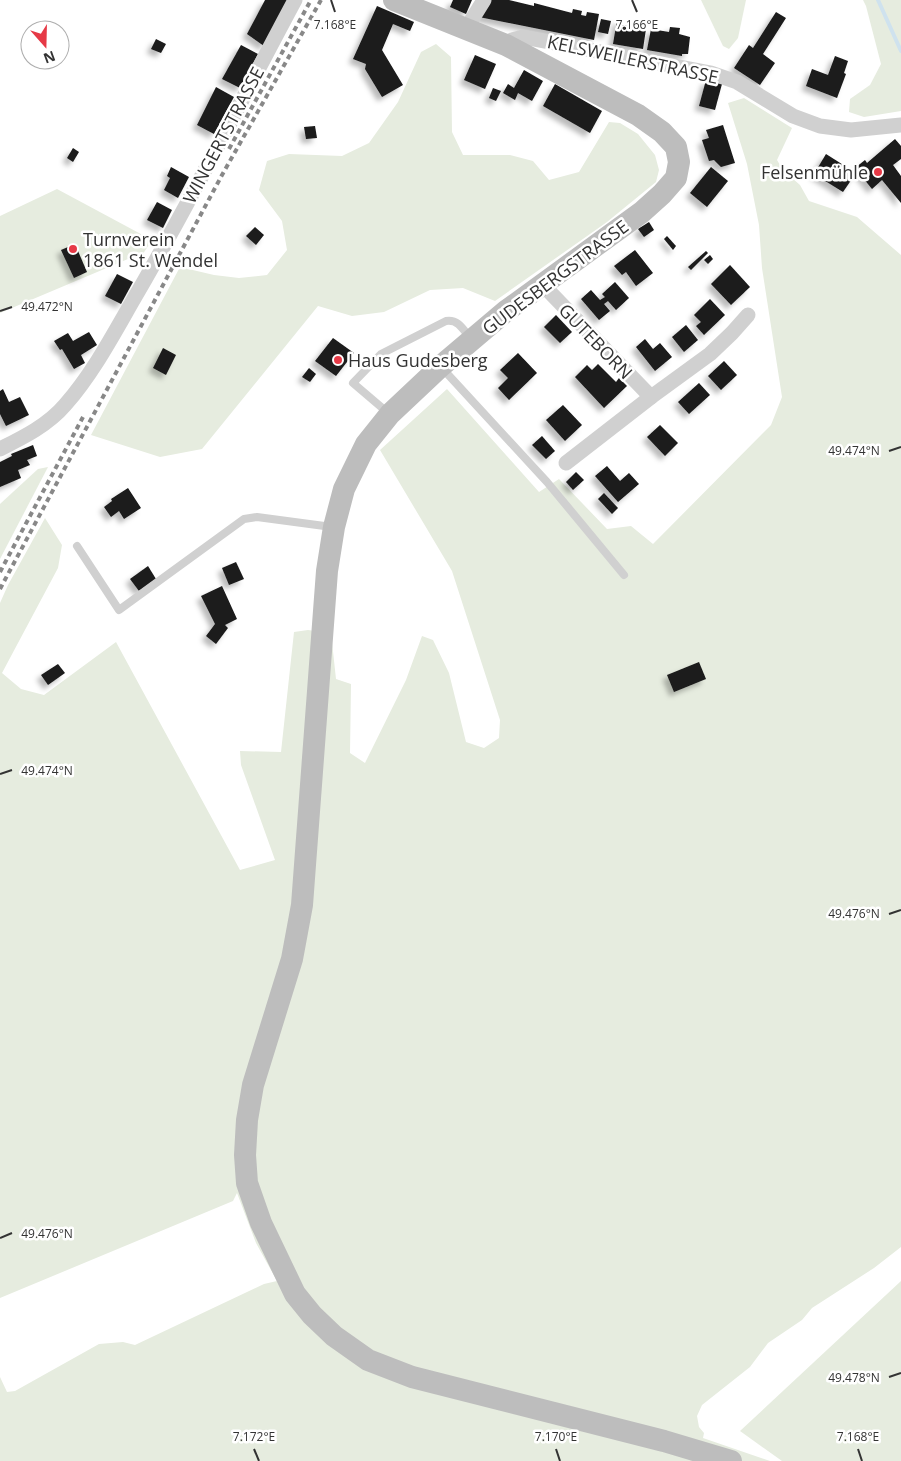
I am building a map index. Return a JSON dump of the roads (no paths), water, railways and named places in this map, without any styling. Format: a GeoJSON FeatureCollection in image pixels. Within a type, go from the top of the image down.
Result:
{"type":"FeatureCollection","features":[{"type":"Feature","properties":{"kind":"main road"},"geometry":{"type":"LineString","coordinates":[[394,0],[506,45]]}},
{"type":"Feature","properties":{"kind":"main road","name":"GUDESBERGSTRASSE"},"geometry":{"type":"LineString","coordinates":[[506,45],[638,115],[662,132],[676,147],[680,162],[676,178],[642,212],[506,311],[441,366],[390,414],[366,444],[344,489],[334,527],[327,571],[302,905],[292,959],[253,1085],[247,1120],[245,1155],[247,1183],[264,1232],[295,1294],[312,1315],[334,1336],[368,1360],[412,1377],[664,1441],[730,1461]]}},
{"type":"Feature","properties":{"kind":"street","name":"WINGERTSTRASSE"},"geometry":{"type":"LineString","coordinates":[[0,449],[25,437],[47,422],[64,406],[87,377],[158,258],[295,0]]}},
{"type":"Feature","properties":{"kind":"street"},"geometry":{"type":"LineString","coordinates":[[466,29],[484,0]]}},
{"type":"Feature","properties":{"kind":"street","name":"KELSWEILERSTRASSE"},"geometry":{"type":"LineString","coordinates":[[506,45],[512,40],[523,37],[711,73],[737,82],[793,116],[820,126],[851,130],[901,125]]}},
{"type":"Feature","properties":{"kind":"street","name":"GUTEBORN"},"geometry":{"type":"LineString","coordinates":[[542,284],[651,397]]}},
{"type":"Feature","properties":{"kind":"street"},"geometry":{"type":"LineString","coordinates":[[566,463],[710,354],[748,315]]}},
{"type":"Feature","properties":{"kind":"lane"},"geometry":{"type":"LineString","coordinates":[[390,414],[353,383],[381,354],[446,321],[452,320],[459,324],[472,340]]}},
{"type":"Feature","properties":{"kind":"lane"},"geometry":{"type":"LineString","coordinates":[[441,366],[547,482],[624,575]]}},
{"type":"Feature","properties":{"kind":"lane"},"geometry":{"type":"LineString","coordinates":[[77,546],[119,610],[244,519],[257,516],[334,527]]}},
{"type":"Feature","properties":{"kind":"waterway"},"geometry":{"type":"LineString","coordinates":[[878,0],[901,51]]}},
{"type":"Feature","properties":{"kind":"railway"},"geometry":{"type":"LineString","coordinates":[[229,149],[311,0]]}},
{"type":"Feature","properties":{"kind":"railway"},"geometry":{"type":"LineString","coordinates":[[0,589],[222,175],[321,0]]}},
{"type":"Feature","properties":{"kind":"railway"},"geometry":{"type":"LineString","coordinates":[[0,572],[83,417]]}},
{"type":"Feature","properties":{"kind":"place","name":"Felsenmühle"},"geometry":{"type":"Point","coordinates":[878,172]}},
{"type":"Feature","properties":{"kind":"place","name":"Turnverein 1861 St. Wendel"},"geometry":{"type":"Point","coordinates":[73,249]}},
{"type":"Feature","properties":{"kind":"place","name":"Haus Gudesberg"},"geometry":{"type":"Point","coordinates":[338,360]}}]}
